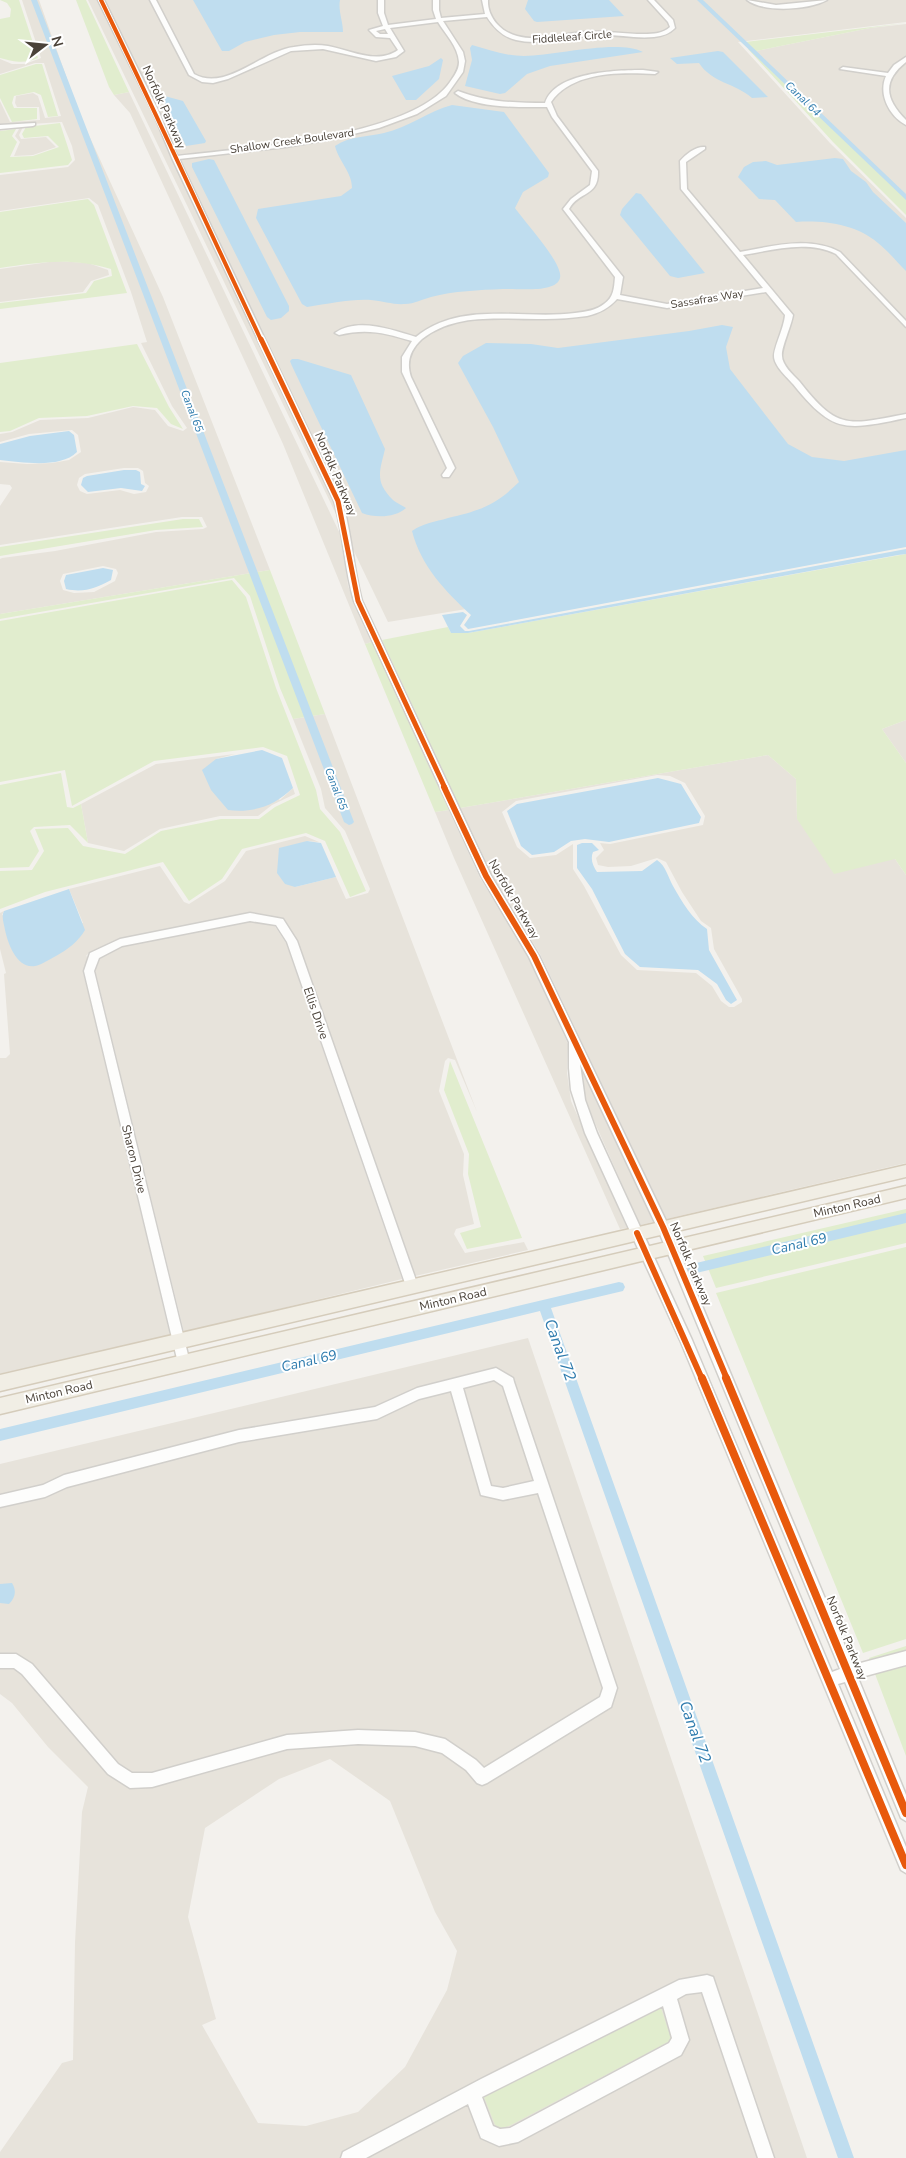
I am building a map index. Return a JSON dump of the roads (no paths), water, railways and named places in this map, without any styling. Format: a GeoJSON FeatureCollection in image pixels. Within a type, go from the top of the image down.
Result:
{"type":"FeatureCollection","features":[{"type":"Feature","properties":{"kind":"main road","name":"Minton Road"},"geometry":{"type":"LineString","coordinates":[[0,1384],[906,1171]]}},
{"type":"Feature","properties":{"kind":"main road","name":"Minton Road"},"geometry":{"type":"LineString","coordinates":[[0,1406],[906,1192]]}},
{"type":"Feature","properties":{"kind":"street","name":"Norfolk Parkway"},"geometry":{"type":"LineString","coordinates":[[101,0],[156,112],[174,157],[338,501],[345,521],[353,585],[362,609],[486,876],[534,956],[574,1043],[591,1071],[663,1227],[906,1813]]}},
{"type":"Feature","properties":{"kind":"street"},"geometry":{"type":"LineString","coordinates":[[153,0],[192,75],[196,79],[208,82],[225,80],[270,55],[290,49],[318,47],[373,58],[390,58],[401,51],[388,31],[380,12],[381,0]]}},
{"type":"Feature","properties":{"kind":"street","name":"Shallow Creek Boulevard"},"geometry":{"type":"LineString","coordinates":[[174,157],[266,147],[361,131],[407,117],[430,104],[454,83],[460,72],[462,61],[460,50],[429,12],[430,0]]}},
{"type":"Feature","properties":{"kind":"street","name":"Shallow Creek Boulevard"},"geometry":{"type":"LineString","coordinates":[[436,0],[435,10],[438,23]]}},
{"type":"Feature","properties":{"kind":"street"},"geometry":{"type":"LineString","coordinates":[[485,0],[484,9],[490,17]]}},
{"type":"Feature","properties":{"kind":"street","name":"Fiddleleaf Circle"},"geometry":{"type":"LineString","coordinates":[[490,17],[502,33],[521,40],[541,40],[586,34],[658,35],[671,30],[673,27],[671,21],[650,0]]}},
{"type":"Feature","properties":{"kind":"street"},"geometry":{"type":"LineString","coordinates":[[750,0],[760,6],[772,7],[824,0]]}},
{"type":"Feature","properties":{"kind":"street"},"geometry":{"type":"LineString","coordinates":[[388,31],[490,17]]}},
{"type":"Feature","properties":{"kind":"street"},"geometry":{"type":"LineString","coordinates":[[906,59],[898,64],[889,75],[886,85],[886,99],[897,115],[906,123]]}},
{"type":"Feature","properties":{"kind":"street"},"geometry":{"type":"LineString","coordinates":[[843,69],[889,75]]}},
{"type":"Feature","properties":{"kind":"street"},"geometry":{"type":"LineString","coordinates":[[446,475],[451,468],[404,366],[407,352],[417,340],[434,328],[464,319],[503,315],[554,319],[574,317],[603,308],[617,297],[621,286],[619,277],[566,209],[572,201],[588,192],[596,177],[595,171],[554,116],[549,105],[550,95],[558,87],[570,82],[641,71],[656,72]]}},
{"type":"Feature","properties":{"kind":"street"},"geometry":{"type":"LineString","coordinates":[[443,91],[481,94],[505,102]]}},
{"type":"Feature","properties":{"kind":"street"},"geometry":{"type":"LineString","coordinates":[[458,93],[476,100],[549,105]]}},
{"type":"Feature","properties":{"kind":"street"},"geometry":{"type":"LineString","coordinates":[[476,100],[481,94]]}},
{"type":"Feature","properties":{"kind":"street"},"geometry":{"type":"LineString","coordinates":[[897,115],[906,114]]}},
{"type":"Feature","properties":{"kind":"street"},"geometry":{"type":"LineString","coordinates":[[0,127],[33,124]]}},
{"type":"Feature","properties":{"kind":"street"},"geometry":{"type":"LineString","coordinates":[[703,148],[691,154],[684,161],[684,189],[789,315],[788,325],[778,356],[782,366],[826,416],[840,422],[855,425],[906,416]]}},
{"type":"Feature","properties":{"kind":"street"},"geometry":{"type":"LineString","coordinates":[[739,254],[812,244],[829,247],[838,253],[906,325]]}},
{"type":"Feature","properties":{"kind":"street","name":"Sassafras Way"},"geometry":{"type":"LineString","coordinates":[[617,297],[667,306],[767,290]]}},
{"type":"Feature","properties":{"kind":"street"},"geometry":{"type":"LineString","coordinates":[[338,333],[357,327],[366,327],[417,340]]}},
{"type":"Feature","properties":{"kind":"street","name":"Ellis Drive"},"geometry":{"type":"LineString","coordinates":[[94,956],[120,943],[250,917],[279,922],[292,941],[412,1286]]}},
{"type":"Feature","properties":{"kind":"street","name":"Sharon Drive"},"geometry":{"type":"LineString","coordinates":[[94,956],[89,971],[184,1363]]}},
{"type":"Feature","properties":{"kind":"street","name":"Norfolk Parkway"},"geometry":{"type":"LineString","coordinates":[[574,1043],[573,1072],[578,1099],[645,1253],[686,1340],[906,1865]]}},
{"type":"Feature","properties":{"kind":"street"},"geometry":{"type":"LineString","coordinates":[[0,1501],[45,1491],[64,1481],[239,1436],[377,1413],[417,1394],[496,1374],[508,1382],[610,1688],[606,1702],[482,1778],[471,1765],[445,1746],[415,1740],[358,1737],[287,1742],[152,1780],[130,1781],[113,1769],[26,1669],[16,1661],[0,1662]]}},
{"type":"Feature","properties":{"kind":"street"},"geometry":{"type":"LineString","coordinates":[[455,1384],[486,1491],[502,1494],[542,1486]]}},
{"type":"Feature","properties":{"kind":"street"},"geometry":{"type":"LineString","coordinates":[[829,1680],[886,1662],[906,1658]]}},
{"type":"Feature","properties":{"kind":"street"},"geometry":{"type":"LineString","coordinates":[[349,2158],[472,2093],[685,1986],[707,1983],[766,2158]]}},
{"type":"Feature","properties":{"kind":"street"},"geometry":{"type":"LineString","coordinates":[[472,2093],[487,2132],[499,2138],[512,2136],[675,2049],[681,2040],[668,1996]]}},
{"type":"Feature","properties":{"kind":"water"},"geometry":{"type":"Polygon","coordinates":[[[193,0],[340,0],[343,32],[300,32],[274,35],[245,42],[229,51],[222,51],[193,0]]]}},
{"type":"Feature","properties":{"kind":"water"},"geometry":{"type":"Polygon","coordinates":[[[528,0],[609,0],[624,16],[537,22],[534,21],[525,9],[528,0]]]}},
{"type":"Feature","properties":{"kind":"water"},"geometry":{"type":"Polygon","coordinates":[[[472,45],[517,56],[618,47],[631,48],[643,52],[550,66],[527,74],[505,93],[500,94],[465,86],[472,60],[470,48],[472,45]]]}},
{"type":"Feature","properties":{"kind":"water"},"geometry":{"type":"Polygon","coordinates":[[[718,51],[723,52],[768,97],[752,98],[710,75],[699,63],[677,64],[670,58],[718,51]]]}},
{"type":"Feature","properties":{"kind":"water"},"geometry":{"type":"Polygon","coordinates":[[[441,58],[443,60],[439,79],[416,100],[406,100],[392,76],[429,66],[441,58]]]}},
{"type":"Feature","properties":{"kind":"water"},"geometry":{"type":"Polygon","coordinates":[[[161,95],[183,101],[206,141],[205,143],[186,146],[161,95]]]}},
{"type":"Feature","properties":{"kind":"water"},"geometry":{"type":"Polygon","coordinates":[[[452,105],[504,112],[549,173],[548,177],[523,192],[515,208],[556,263],[560,271],[560,278],[557,283],[535,289],[458,292],[408,304],[363,300],[307,307],[302,304],[256,218],[258,209],[341,196],[352,188],[348,172],[335,146],[352,139],[393,131],[452,105]]]}},
{"type":"Feature","properties":{"kind":"water"},"geometry":{"type":"Polygon","coordinates":[[[835,158],[843,159],[851,171],[866,182],[873,192],[906,223],[906,271],[885,249],[860,231],[828,223],[796,222],[775,200],[759,199],[738,177],[744,167],[753,162],[766,161],[777,165],[835,158]]]}},
{"type":"Feature","properties":{"kind":"water"},"geometry":{"type":"Polygon","coordinates":[[[209,159],[214,160],[289,306],[289,311],[281,318],[271,320],[267,317],[192,167],[192,163],[209,159]]]}},
{"type":"Feature","properties":{"kind":"water"},"geometry":{"type":"Polygon","coordinates":[[[636,193],[641,194],[705,273],[678,278],[670,276],[620,215],[622,209],[636,193]]]}},
{"type":"Feature","properties":{"kind":"water"},"geometry":{"type":"Polygon","coordinates":[[[722,325],[733,327],[726,347],[730,369],[788,444],[812,457],[844,461],[906,450],[906,547],[468,629],[464,625],[471,615],[435,577],[421,556],[412,531],[425,524],[469,513],[495,502],[519,482],[493,427],[458,363],[463,356],[486,343],[531,344],[558,348],[722,325]]]}},
{"type":"Feature","properties":{"kind":"water"},"geometry":{"type":"Polygon","coordinates":[[[298,359],[351,375],[385,449],[380,470],[383,487],[393,500],[406,508],[396,514],[385,516],[373,516],[362,513],[292,366],[290,361],[298,359]]]}},
{"type":"Feature","properties":{"kind":"water"},"geometry":{"type":"Polygon","coordinates":[[[69,431],[74,435],[77,452],[61,461],[30,463],[0,460],[0,444],[30,436],[69,431]]]}},
{"type":"Feature","properties":{"kind":"water"},"geometry":{"type":"Polygon","coordinates":[[[124,470],[140,472],[141,484],[145,486],[142,491],[121,488],[88,492],[81,485],[83,478],[87,476],[124,470]]]}},
{"type":"Feature","properties":{"kind":"water"},"geometry":{"type":"Polygon","coordinates":[[[906,549],[906,554],[468,633],[451,633],[442,615],[463,612],[467,615],[460,626],[465,631],[469,631],[906,549]]]}},
{"type":"Feature","properties":{"kind":"water"},"geometry":{"type":"Polygon","coordinates":[[[103,568],[113,570],[111,580],[90,589],[66,589],[64,581],[66,575],[103,568]]]}},
{"type":"Feature","properties":{"kind":"water"},"geometry":{"type":"Polygon","coordinates":[[[262,750],[282,758],[293,788],[271,804],[263,807],[237,811],[228,810],[211,790],[202,770],[216,759],[262,750]]]}},
{"type":"Feature","properties":{"kind":"water"},"geometry":{"type":"Polygon","coordinates":[[[658,778],[681,784],[701,817],[699,823],[609,842],[585,839],[571,841],[554,852],[532,855],[521,846],[507,811],[517,804],[658,778]]]}},
{"type":"Feature","properties":{"kind":"water"},"geometry":{"type":"Polygon","coordinates":[[[307,841],[321,843],[336,877],[295,887],[285,884],[277,873],[279,848],[307,841]]]}},
{"type":"Feature","properties":{"kind":"water"},"geometry":{"type":"Polygon","coordinates":[[[592,843],[599,850],[593,852],[592,857],[593,865],[597,872],[642,871],[657,860],[660,862],[688,910],[707,929],[709,950],[737,1000],[731,1004],[726,1000],[717,984],[698,970],[640,967],[625,954],[592,889],[577,868],[577,845],[592,843]]]}},
{"type":"Feature","properties":{"kind":"water"},"geometry":{"type":"Polygon","coordinates":[[[69,889],[85,930],[72,945],[46,962],[35,966],[23,964],[18,960],[8,942],[3,920],[4,911],[69,889]]]}},
{"type":"Feature","properties":{"kind":"water"},"geometry":{"type":"Polygon","coordinates":[[[12,1583],[15,1592],[13,1599],[9,1604],[0,1603],[0,1584],[12,1583]]]}},
{"type":"Feature","properties":{"kind":"waterway","name":"Canal 65"},"geometry":{"type":"LineString","coordinates":[[34,0],[349,822]]}},
{"type":"Feature","properties":{"kind":"waterway","name":"Canal 64"},"geometry":{"type":"LineString","coordinates":[[700,0],[906,198]]}},
{"type":"Feature","properties":{"kind":"waterway","name":"Canal 69"},"geometry":{"type":"LineString","coordinates":[[692,1269],[906,1218]]}},
{"type":"Feature","properties":{"kind":"waterway","name":"Canal 69"},"geometry":{"type":"LineString","coordinates":[[0,1435],[619,1287]]}},
{"type":"Feature","properties":{"kind":"waterway","name":"Canal 72"},"geometry":{"type":"LineString","coordinates":[[544,1305],[846,2158]]}}]}
